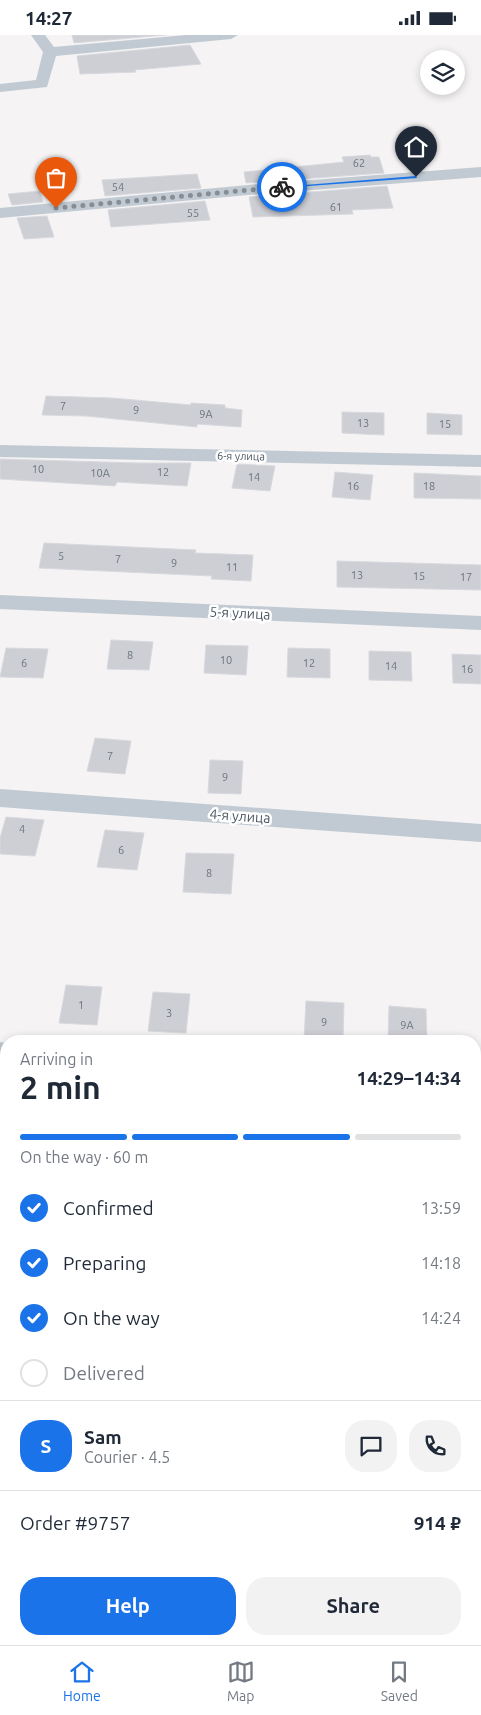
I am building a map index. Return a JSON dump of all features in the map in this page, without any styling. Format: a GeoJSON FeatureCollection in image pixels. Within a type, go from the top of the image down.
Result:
{"type":"FeatureCollection","features":[{"type":"Feature","properties":{"kind":"street"},"geometry":{"type":"LineString","coordinates":[[0,88],[42,84],[50,52],[38,35]]}},
{"type":"Feature","properties":{"kind":"street"},"geometry":{"type":"LineString","coordinates":[[50,52],[231,35]]}},
{"type":"Feature","properties":{"kind":"street"},"geometry":{"type":"LineString","coordinates":[[0,213],[260,189],[481,172]]}},
{"type":"Feature","properties":{"kind":"street","name":"6-я улица"},"geometry":{"type":"LineString","coordinates":[[0,451],[481,461]]}},
{"type":"Feature","properties":{"kind":"street","name":"5-я улица"},"geometry":{"type":"LineString","coordinates":[[0,602],[481,623]]}},
{"type":"Feature","properties":{"kind":"street","name":"4-я улица"},"geometry":{"type":"LineString","coordinates":[[0,798],[481,833]]}},
{"type":"Feature","properties":{"kind":"building"},"geometry":{"type":"Polygon","coordinates":[[[72,35],[165,35],[74,43],[72,35]]]}},
{"type":"Feature","properties":{"kind":"building"},"geometry":{"type":"Polygon","coordinates":[[[190,45],[201,64],[135,70],[136,72],[80,74],[77,56],[190,45]]]}},
{"type":"Feature","properties":{"kind":"building"},"geometry":{"type":"Polygon","coordinates":[[[370,155],[371,157],[379,157],[384,173],[246,183],[244,172],[344,162],[342,157],[370,155]]]}},
{"type":"Feature","properties":{"kind":"building"},"geometry":{"type":"Polygon","coordinates":[[[197,174],[201,188],[105,196],[102,180],[197,174]]]}},
{"type":"Feature","properties":{"kind":"building"},"geometry":{"type":"Polygon","coordinates":[[[387,186],[393,208],[352,210],[353,214],[253,217],[249,197],[387,186]]]}},
{"type":"Feature","properties":{"kind":"building"},"geometry":{"type":"Polygon","coordinates":[[[40,191],[43,202],[12,205],[8,194],[40,191]]]}},
{"type":"Feature","properties":{"kind":"building"},"geometry":{"type":"Polygon","coordinates":[[[205,201],[210,220],[111,227],[108,210],[205,201]]]}},
{"type":"Feature","properties":{"kind":"building"},"geometry":{"type":"Polygon","coordinates":[[[47,216],[54,237],[24,239],[17,218],[47,216]]]}},
{"type":"Feature","properties":{"kind":"building"},"geometry":{"type":"Polygon","coordinates":[[[46,396],[112,398],[191,405],[191,403],[225,405],[225,408],[242,410],[241,427],[197,424],[197,427],[86,416],[42,415],[46,396]]]}},
{"type":"Feature","properties":{"kind":"building"},"geometry":{"type":"Polygon","coordinates":[[[342,412],[384,413],[384,435],[342,433],[342,412]]]}},
{"type":"Feature","properties":{"kind":"building"},"geometry":{"type":"Polygon","coordinates":[[[427,413],[462,415],[462,435],[427,434],[427,413]]]}},
{"type":"Feature","properties":{"kind":"building"},"geometry":{"type":"Polygon","coordinates":[[[0,459],[191,463],[187,486],[117,482],[115,486],[0,479],[0,459]]]}},
{"type":"Feature","properties":{"kind":"building"},"geometry":{"type":"Polygon","coordinates":[[[237,464],[275,466],[270,491],[232,488],[237,464]]]}},
{"type":"Feature","properties":{"kind":"building"},"geometry":{"type":"Polygon","coordinates":[[[335,472],[373,475],[370,500],[332,497],[335,472]]]}},
{"type":"Feature","properties":{"kind":"building"},"geometry":{"type":"Polygon","coordinates":[[[414,473],[481,476],[481,499],[414,498],[414,473]]]}},
{"type":"Feature","properties":{"kind":"building"},"geometry":{"type":"Polygon","coordinates":[[[44,543],[196,550],[195,553],[253,555],[251,581],[211,579],[212,576],[39,568],[44,543]]]}},
{"type":"Feature","properties":{"kind":"building"},"geometry":{"type":"Polygon","coordinates":[[[337,561],[481,565],[481,590],[337,587],[337,561]]]}},
{"type":"Feature","properties":{"kind":"building"},"geometry":{"type":"Polygon","coordinates":[[[111,640],[153,642],[149,670],[107,669],[111,640]]]}},
{"type":"Feature","properties":{"kind":"building"},"geometry":{"type":"Polygon","coordinates":[[[206,645],[248,646],[246,675],[204,673],[206,645]]]}},
{"type":"Feature","properties":{"kind":"building"},"geometry":{"type":"Polygon","coordinates":[[[6,648],[48,649],[43,678],[0,677],[6,648]]]}},
{"type":"Feature","properties":{"kind":"building"},"geometry":{"type":"Polygon","coordinates":[[[288,648],[330,649],[330,678],[287,677],[288,648]]]}},
{"type":"Feature","properties":{"kind":"building"},"geometry":{"type":"Polygon","coordinates":[[[369,651],[411,652],[412,681],[369,680],[369,651]]]}},
{"type":"Feature","properties":{"kind":"building"},"geometry":{"type":"Polygon","coordinates":[[[452,654],[481,655],[481,684],[453,683],[452,654]]]}},
{"type":"Feature","properties":{"kind":"building"},"geometry":{"type":"Polygon","coordinates":[[[95,738],[131,741],[125,774],[87,771],[95,738]]]}},
{"type":"Feature","properties":{"kind":"building"},"geometry":{"type":"Polygon","coordinates":[[[210,760],[243,761],[241,794],[208,793],[210,760]]]}},
{"type":"Feature","properties":{"kind":"building"},"geometry":{"type":"Polygon","coordinates":[[[6,817],[44,820],[35,856],[0,854],[0,838],[6,817]]]}},
{"type":"Feature","properties":{"kind":"building"},"geometry":{"type":"Polygon","coordinates":[[[105,830],[144,833],[137,870],[97,867],[105,830]]]}},
{"type":"Feature","properties":{"kind":"building"},"geometry":{"type":"Polygon","coordinates":[[[186,853],[234,854],[231,894],[183,892],[186,853]]]}},
{"type":"Feature","properties":{"kind":"building"},"geometry":{"type":"Polygon","coordinates":[[[66,985],[102,987],[97,1025],[59,1023],[66,985]]]}},
{"type":"Feature","properties":{"kind":"building"},"geometry":{"type":"Polygon","coordinates":[[[153,992],[190,994],[186,1033],[148,1031],[153,992]]]}},
{"type":"Feature","properties":{"kind":"building"},"geometry":{"type":"Polygon","coordinates":[[[306,1001],[344,1003],[343,1035],[304,1035],[306,1001]]]}},
{"type":"Feature","properties":{"kind":"building"},"geometry":{"type":"Polygon","coordinates":[[[389,1006],[426,1009],[427,1035],[388,1035],[389,1006]]]}},
{"type":"Feature","properties":{"kind":"way so far"},"geometry":{"type":"LineString","coordinates":[[56,208],[282,187]]}},
{"type":"Feature","properties":{"kind":"route"},"geometry":{"type":"LineString","coordinates":[[282,187],[416,177]]}}]}
